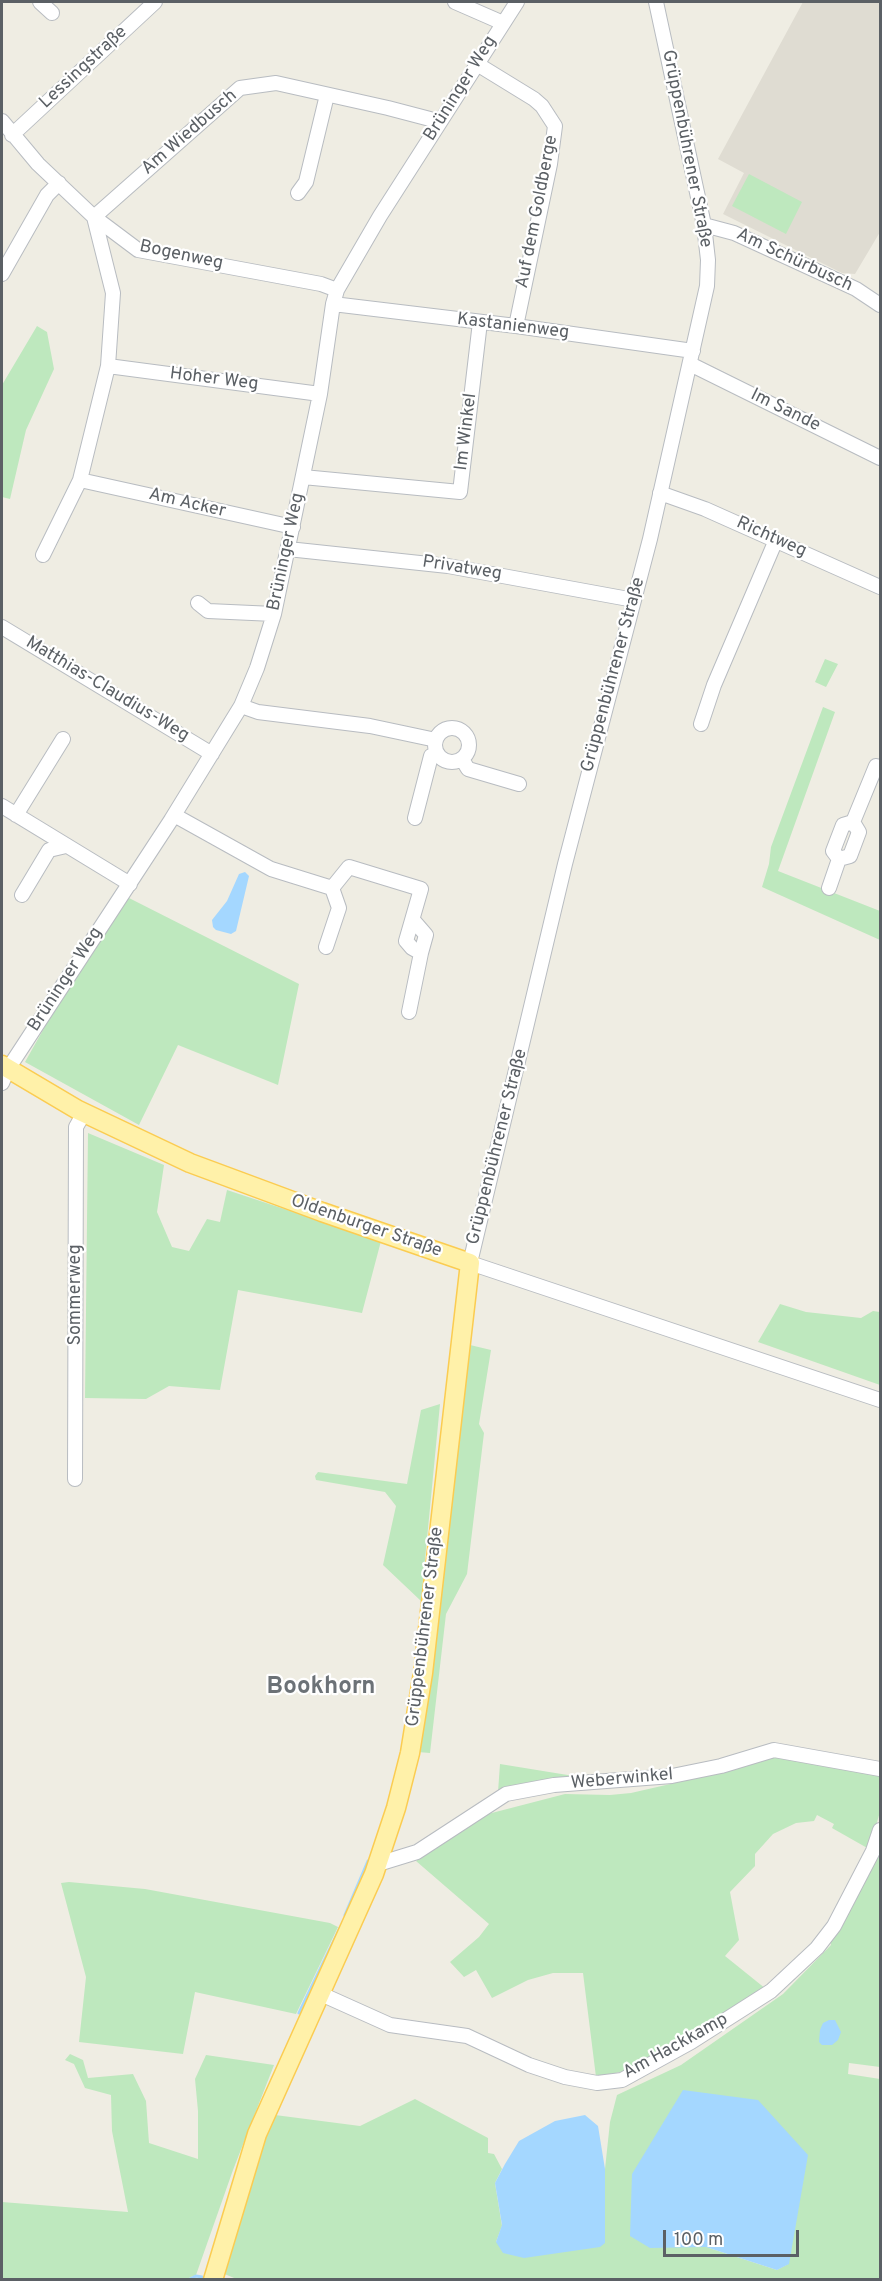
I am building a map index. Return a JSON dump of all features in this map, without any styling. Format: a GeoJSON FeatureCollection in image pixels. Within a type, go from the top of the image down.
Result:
{"type":"FeatureCollection","features":[{"type":"Feature","properties":{"kind":"main road","name":"Oldenburger Straße"},"geometry":{"type":"LineString","coordinates":[[4,1072],[190,1163],[470,1263]]}},
{"type":"Feature","properties":{"kind":"main road","name":"Grüppenbührener Straße"},"geometry":{"type":"LineString","coordinates":[[213,2280],[257,2134],[378,1864],[410,1753],[423,1673],[470,1263]]}},
{"type":"Feature","properties":{"kind":"street"},"geometry":{"type":"LineString","coordinates":[[40,2],[52,13]]}},
{"type":"Feature","properties":{"kind":"street","name":"Lessingstraße"},"geometry":{"type":"LineString","coordinates":[[12,135],[155,2]]}},
{"type":"Feature","properties":{"kind":"street"},"geometry":{"type":"LineString","coordinates":[[455,2],[503,23]]}},
{"type":"Feature","properties":{"kind":"street","name":"Brüninger Weg"},"geometry":{"type":"LineString","coordinates":[[4,1072],[130,884],[241,706],[257,668],[274,614],[320,394],[337,290],[380,216],[517,2]]}},
{"type":"Feature","properties":{"kind":"street","name":"Grüppenbührener Straße"},"geometry":{"type":"LineString","coordinates":[[470,1263],[565,864],[660,493],[707,286],[708,260],[704,225],[657,2]]}},
{"type":"Feature","properties":{"kind":"street","name":"Auf dem Goldberge"},"geometry":{"type":"LineString","coordinates":[[477,64],[534,99],[542,106],[555,126],[550,164],[516,326]]}},
{"type":"Feature","properties":{"kind":"street","name":"Am Wiedbusch"},"geometry":{"type":"LineString","coordinates":[[94,217],[240,88],[276,83],[430,119],[438,124]]}},
{"type":"Feature","properties":{"kind":"street"},"geometry":{"type":"LineString","coordinates":[[298,193],[306,182],[327,95]]}},
{"type":"Feature","properties":{"kind":"street","name":"Bogenweg"},"geometry":{"type":"LineString","coordinates":[[2,121],[38,165],[94,217],[138,250],[321,284],[337,290]]}},
{"type":"Feature","properties":{"kind":"street"},"geometry":{"type":"LineString","coordinates":[[2,274],[47,195],[58,183]]}},
{"type":"Feature","properties":{"kind":"street"},"geometry":{"type":"LineString","coordinates":[[42,555],[80,480],[108,366],[113,293],[94,217]]}},
{"type":"Feature","properties":{"kind":"street","name":"Am Schürbusch"},"geometry":{"type":"LineString","coordinates":[[704,225],[734,233],[856,289],[880,305]]}},
{"type":"Feature","properties":{"kind":"street","name":"Kastanienweg"},"geometry":{"type":"LineString","coordinates":[[333,304],[516,326],[691,358]]}},
{"type":"Feature","properties":{"kind":"street","name":"Im Winkel"},"geometry":{"type":"LineString","coordinates":[[303,477],[460,492],[480,322]]}},
{"type":"Feature","properties":{"kind":"street","name":"Im Sande"},"geometry":{"type":"LineString","coordinates":[[691,358],[880,458]]}},
{"type":"Feature","properties":{"kind":"street","name":"Hoher Weg"},"geometry":{"type":"LineString","coordinates":[[108,366],[320,394]]}},
{"type":"Feature","properties":{"kind":"street","name":"Am Acker"},"geometry":{"type":"LineString","coordinates":[[80,480],[292,527]]}},
{"type":"Feature","properties":{"kind":"street","name":"Richtweg"},"geometry":{"type":"LineString","coordinates":[[660,493],[679,498],[880,587]]}},
{"type":"Feature","properties":{"kind":"street"},"geometry":{"type":"LineString","coordinates":[[701,724],[714,685],[776,540]]}},
{"type":"Feature","properties":{"kind":"street","name":"Privatweg"},"geometry":{"type":"LineString","coordinates":[[288,549],[448,566],[634,600]]}},
{"type":"Feature","properties":{"kind":"street"},"geometry":{"type":"LineString","coordinates":[[198,603],[208,611],[274,614]]}},
{"type":"Feature","properties":{"kind":"street","name":"Matthias-Claudius-Weg"},"geometry":{"type":"LineString","coordinates":[[2,627],[212,754]]}},
{"type":"Feature","properties":{"kind":"street"},"geometry":{"type":"LineString","coordinates":[[241,706],[258,711],[370,726],[437,747],[448,761],[462,759],[468,751],[468,740],[462,731],[457,729],[442,731],[437,747],[431,756],[415,818]]}},
{"type":"Feature","properties":{"kind":"street"},"geometry":{"type":"LineString","coordinates":[[16,815],[63,739]]}},
{"type":"Feature","properties":{"kind":"street"},"geometry":{"type":"LineString","coordinates":[[462,759],[468,770],[519,784]]}},
{"type":"Feature","properties":{"kind":"street"},"geometry":{"type":"LineString","coordinates":[[829,888],[839,859],[833,851],[843,825],[853,822],[878,767]]}},
{"type":"Feature","properties":{"kind":"street"},"geometry":{"type":"LineString","coordinates":[[2,806],[130,884]]}},
{"type":"Feature","properties":{"kind":"street"},"geometry":{"type":"LineString","coordinates":[[174,814],[271,869],[332,888]]}},
{"type":"Feature","properties":{"kind":"street"},"geometry":{"type":"LineString","coordinates":[[22,895],[49,850],[46,834]]}},
{"type":"Feature","properties":{"kind":"street"},"geometry":{"type":"LineString","coordinates":[[49,850],[66,846]]}},
{"type":"Feature","properties":{"kind":"street"},"geometry":{"type":"LineString","coordinates":[[332,888],[349,867],[420,890],[413,920],[426,935],[409,1012]]}},
{"type":"Feature","properties":{"kind":"street"},"geometry":{"type":"LineString","coordinates":[[326,946],[339,908],[332,888]]}},
{"type":"Feature","properties":{"kind":"street","name":"Sommerweg"},"geometry":{"type":"LineString","coordinates":[[75,1479],[76,1127],[84,1113]]}},
{"type":"Feature","properties":{"kind":"street","name":"Oldenburger Straße"},"geometry":{"type":"LineString","coordinates":[[470,1263],[880,1400]]}},
{"type":"Feature","properties":{"kind":"street","name":"Weberwinkel"},"geometry":{"type":"LineString","coordinates":[[378,1864],[417,1852],[506,1794],[554,1785],[672,1776],[721,1766],[774,1750],[880,1769]]}},
{"type":"Feature","properties":{"kind":"street","name":"Am Hackkamp"},"geometry":{"type":"LineString","coordinates":[[321,1994],[390,2025],[467,2036],[529,2064],[566,2077],[597,2083],[622,2080],[691,2042],[771,1991],[809,1955],[834,1926],[873,1851],[880,1830]]}},
{"type":"Feature","properties":{"kind":"shaded area"},"geometry":{"type":"Polygon","coordinates":[[[803,2],[880,2],[880,232],[855,274],[842,273],[723,214],[744,173],[718,159],[803,2]]]}},
{"type":"Feature","properties":{"kind":"green space"},"geometry":{"type":"Polygon","coordinates":[[[749,174],[802,202],[786,234],[732,206],[749,174]]]}},
{"type":"Feature","properties":{"kind":"green space"},"geometry":{"type":"Polygon","coordinates":[[[37,326],[47,332],[54,369],[26,430],[10,499],[2,497],[2,385],[37,326]]]}},
{"type":"Feature","properties":{"kind":"green space"},"geometry":{"type":"Polygon","coordinates":[[[825,659],[838,664],[826,687],[815,682],[825,659]]]}},
{"type":"Feature","properties":{"kind":"green space"},"geometry":{"type":"Polygon","coordinates":[[[823,707],[835,712],[778,871],[880,911],[880,940],[762,887],[771,847],[823,707]]]}},
{"type":"Feature","properties":{"kind":"green space"},"geometry":{"type":"Polygon","coordinates":[[[127,897],[299,984],[278,1085],[178,1045],[139,1125],[25,1062],[74,975],[127,897]]]}},
{"type":"Feature","properties":{"kind":"green space"},"geometry":{"type":"Polygon","coordinates":[[[88,1133],[164,1165],[157,1212],[172,1247],[189,1251],[207,1219],[220,1222],[227,1190],[381,1241],[362,1313],[238,1290],[220,1390],[169,1386],[146,1399],[85,1398],[88,1133]]]}},
{"type":"Feature","properties":{"kind":"green space"},"geometry":{"type":"Polygon","coordinates":[[[780,1304],[806,1312],[861,1318],[873,1311],[880,1312],[880,1385],[758,1342],[780,1304]]]}},
{"type":"Feature","properties":{"kind":"green space"},"geometry":{"type":"Polygon","coordinates":[[[470,1345],[491,1350],[479,1424],[484,1433],[467,1574],[446,1614],[430,1753],[418,1752],[470,1345]]]}},
{"type":"Feature","properties":{"kind":"green space"},"geometry":{"type":"Polygon","coordinates":[[[440,1404],[421,1601],[383,1565],[396,1506],[385,1492],[316,1480],[315,1476],[318,1472],[407,1484],[421,1410],[440,1404]]]}},
{"type":"Feature","properties":{"kind":"green space"},"geometry":{"type":"Polygon","coordinates":[[[775,1756],[880,1776],[880,1812],[869,1849],[832,1828],[834,1824],[817,1815],[814,1821],[796,1823],[773,1834],[755,1854],[755,1866],[730,1892],[739,1940],[725,1956],[766,1989],[671,2050],[625,2071],[596,2077],[583,1973],[553,1973],[528,1980],[492,1998],[476,1970],[464,1977],[450,1962],[479,1937],[489,1924],[416,1861],[435,1843],[484,1815],[565,1794],[631,1793],[727,1771],[775,1756]]]}},
{"type":"Feature","properties":{"kind":"green space"},"geometry":{"type":"Polygon","coordinates":[[[500,1764],[586,1778],[524,1783],[498,1792],[500,1764]]]}},
{"type":"Feature","properties":{"kind":"green space"},"geometry":{"type":"Polygon","coordinates":[[[880,1844],[880,2067],[849,2063],[848,2074],[880,2079],[880,2279],[239,2280],[222,2273],[250,2173],[275,2115],[360,2126],[415,2099],[488,2138],[488,2153],[494,2154],[502,2169],[495,2183],[502,2226],[496,2242],[605,2243],[605,2169],[610,2122],[617,2095],[681,2065],[783,1994],[831,1945],[830,1940],[880,1844]],[[706,2247],[777,2270],[788,2264],[706,2247]]]}},
{"type":"Feature","properties":{"kind":"green space"},"geometry":{"type":"Polygon","coordinates":[[[61,1883],[145,1889],[330,1923],[338,1927],[296,2014],[195,1992],[183,2054],[79,2042],[86,1977],[61,1883]]]}},
{"type":"Feature","properties":{"kind":"green space"},"geometry":{"type":"Polygon","coordinates":[[[70,2054],[83,2060],[88,2078],[133,2074],[146,2101],[149,2143],[198,2159],[195,2079],[206,2055],[274,2065],[233,2170],[196,2275],[184,2280],[2,2279],[2,2202],[128,2212],[112,2131],[111,2095],[85,2088],[74,2064],[65,2060],[70,2054]]]}},
{"type":"Feature","properties":{"kind":"water"},"geometry":{"type":"Polygon","coordinates":[[[245,872],[249,876],[236,931],[231,934],[216,930],[212,920],[227,901],[239,874],[245,872]]]}},
{"type":"Feature","properties":{"kind":"water"},"geometry":{"type":"Polygon","coordinates":[[[835,2020],[841,2032],[838,2040],[832,2045],[822,2045],[819,2042],[820,2030],[823,2023],[835,2020]]]}},
{"type":"Feature","properties":{"kind":"water"},"geometry":{"type":"Polygon","coordinates":[[[683,2090],[758,2100],[808,2155],[789,2264],[777,2270],[706,2247],[650,2248],[630,2236],[632,2174],[683,2090]]]}},
{"type":"Feature","properties":{"kind":"water"},"geometry":{"type":"Polygon","coordinates":[[[585,2115],[598,2126],[605,2169],[605,2243],[600,2247],[524,2258],[503,2253],[496,2242],[502,2225],[495,2183],[505,2164],[519,2141],[555,2121],[585,2115]]]}},
{"type":"Feature","properties":{"kind":"waterway"},"geometry":{"type":"LineString","coordinates":[[345,1915],[368,1861]]}},
{"type":"Feature","properties":{"kind":"waterway"},"geometry":{"type":"LineString","coordinates":[[299,2013],[340,1928]]}},
{"type":"Feature","properties":{"kind":"waterway"},"geometry":{"type":"LineString","coordinates":[[188,2280],[196,2276],[202,2277]]}},
{"type":"Feature","properties":{"kind":"district","name":"Bookhorn"},"geometry":{"type":"Point","coordinates":[321,1688]}}]}
